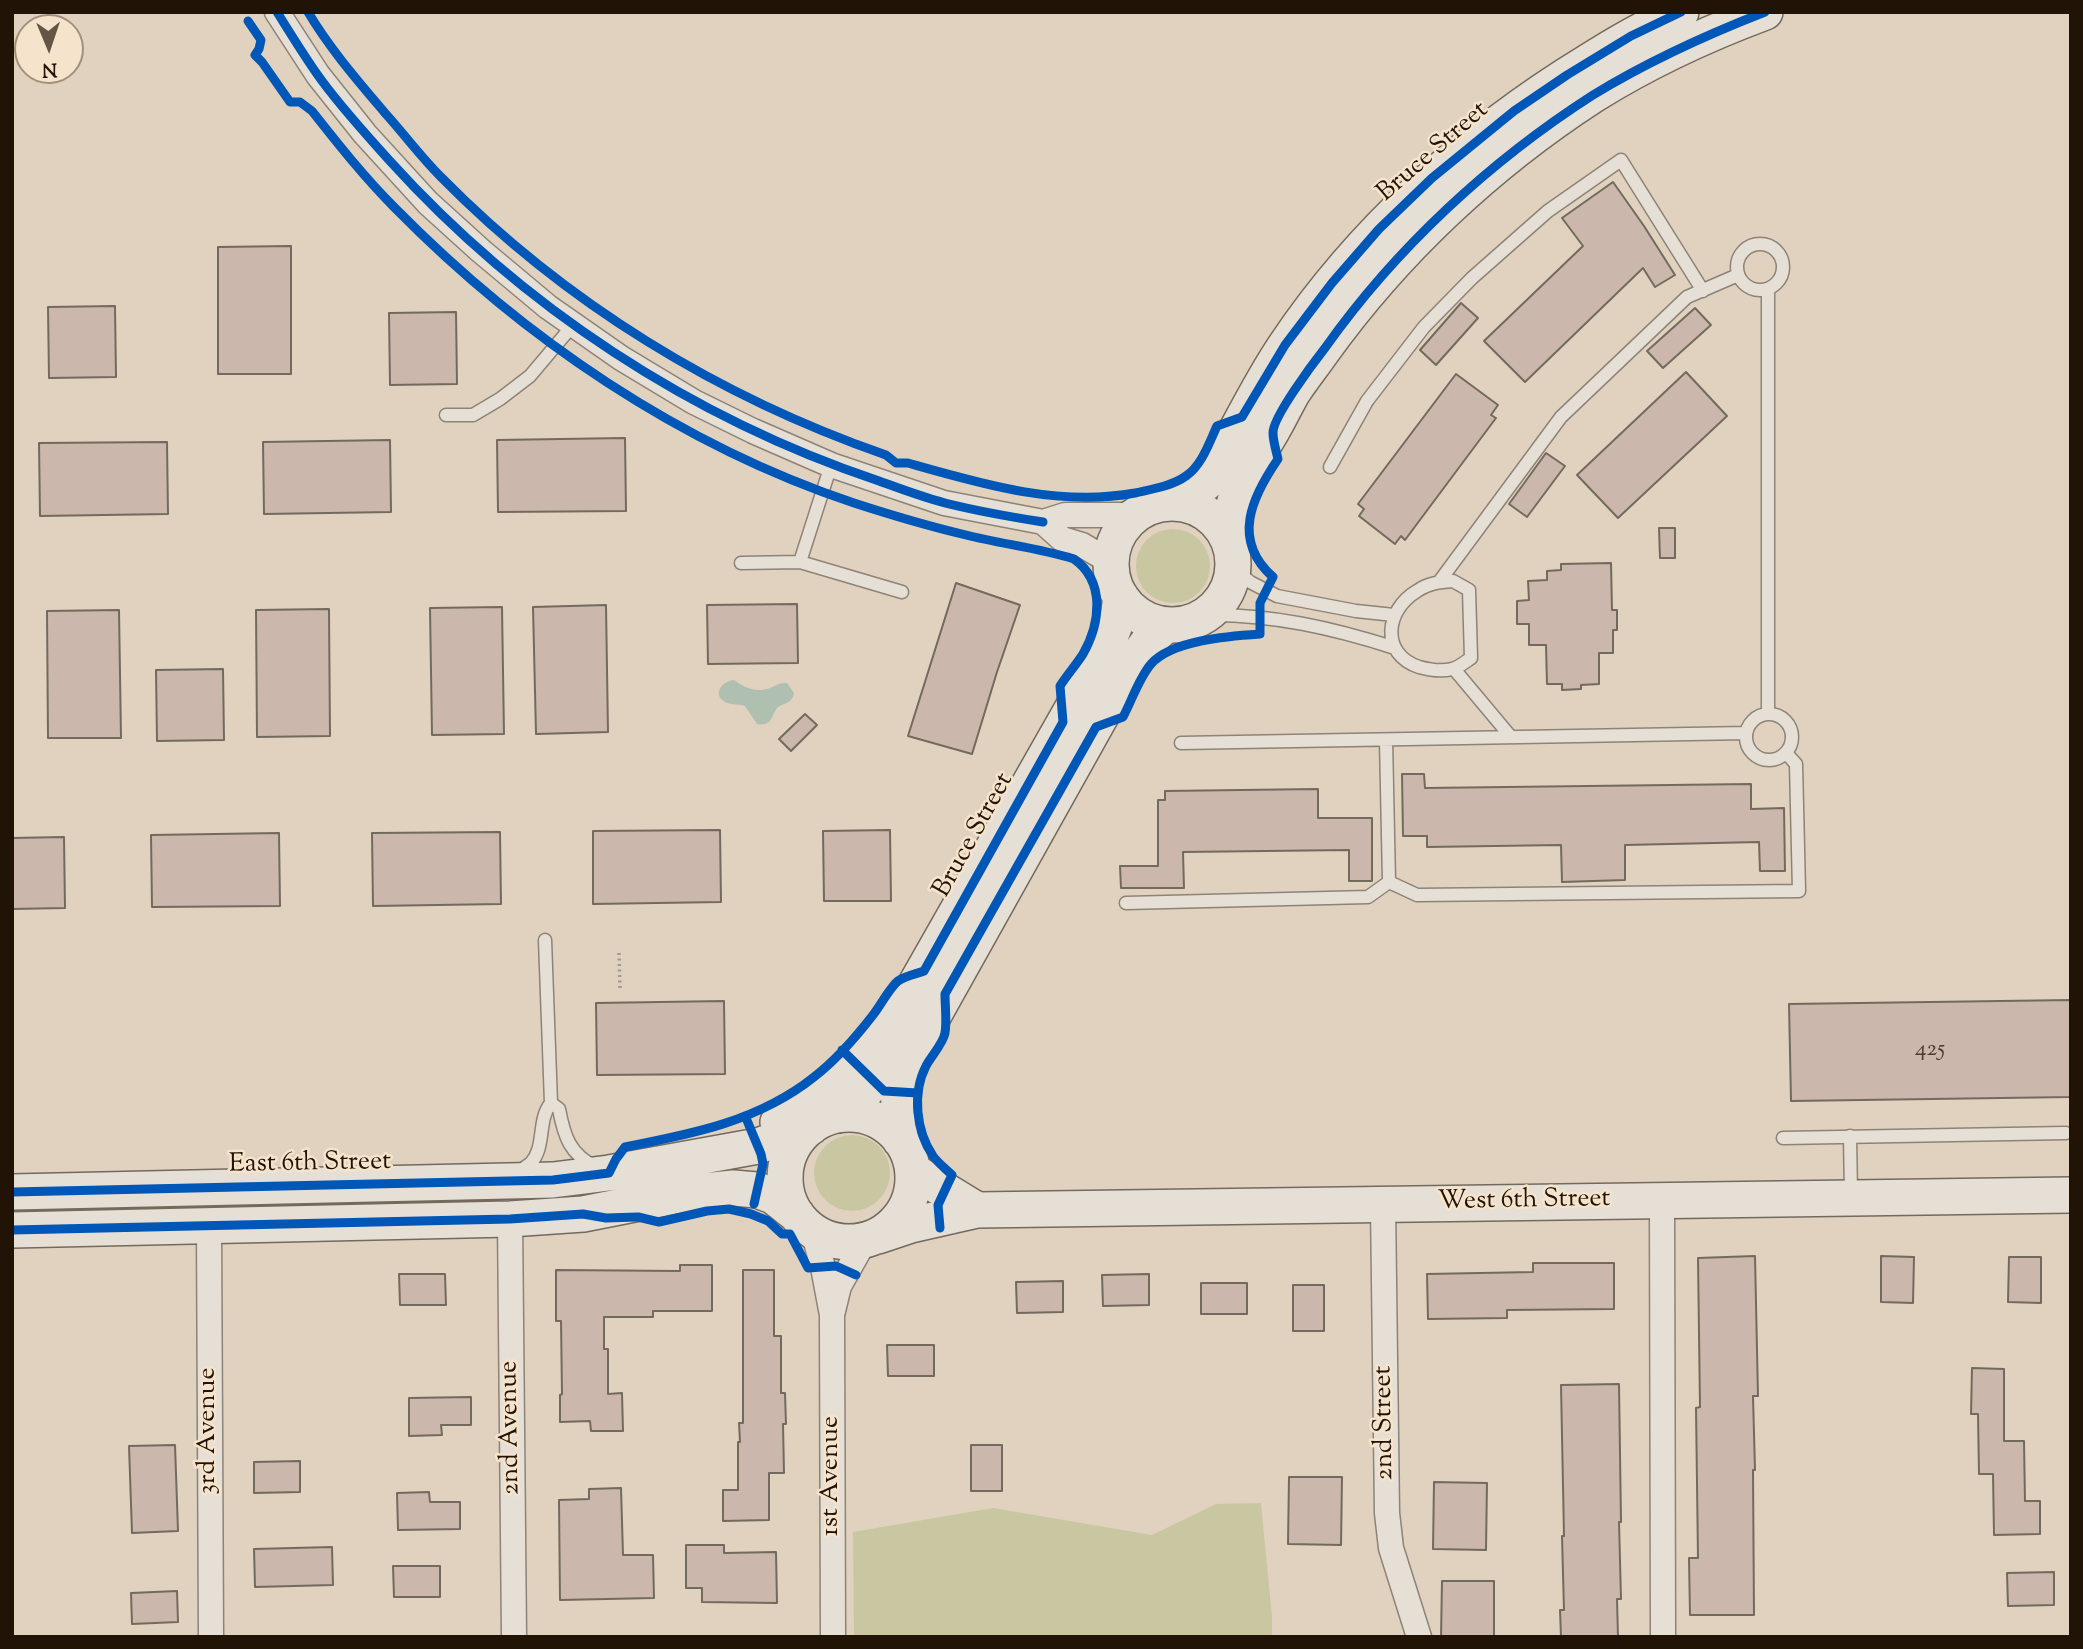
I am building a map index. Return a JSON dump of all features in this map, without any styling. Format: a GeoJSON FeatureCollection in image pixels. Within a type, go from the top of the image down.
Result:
{"type":"FeatureCollection","features":[{"type":"Feature","properties":{"kind":"street"},"geometry":{"type":"LineString","coordinates":[[277,12],[318,75],[365,134],[428,204],[548,307],[621,358],[694,402],[753,432],[831,465],[944,503],[1043,522],[1065,515],[1136,515]]}},
{"type":"Feature","properties":{"kind":"street"},"geometry":{"type":"LineString","coordinates":[[1594,95],[1595,82],[1662,42],[1669,33],[1672,14],[1701,24],[1737,12]]}},
{"type":"Feature","properties":{"kind":"street","name":"Bruce Street"},"geometry":{"type":"LineString","coordinates":[[1231,554],[1229,517],[1245,475],[1293,391],[1341,324],[1399,258],[1477,181],[1594,95],[1673,52],[1765,12]]}},
{"type":"Feature","properties":{"kind":"street","name":"Bruce Street"},"geometry":{"type":"LineString","coordinates":[[1174,503],[1209,480],[1257,390],[1286,345],[1332,283],[1379,229],[1432,178],[1514,111],[1567,75],[1672,14]]}},
{"type":"Feature","properties":{"kind":"street"},"geometry":{"type":"LineString","coordinates":[[1174,503],[1200,510],[1212,517],[1221,528],[1231,554],[1231,582],[1225,595],[1206,615],[1180,625],[1166,625],[1140,616],[1130,608],[1115,586],[1111,562],[1119,535],[1136,515],[1148,508],[1174,503]]}},
{"type":"Feature","properties":{"kind":"street"},"geometry":{"type":"LineString","coordinates":[[1043,522],[1062,539],[1082,545],[1111,562]]}},
{"type":"Feature","properties":{"kind":"street","name":"Bruce Street"},"geometry":{"type":"LineString","coordinates":[[824,1121],[860,1097],[874,1081],[887,1052],[896,1019],[1104,653],[1118,617],[1121,597]]}},
{"type":"Feature","properties":{"kind":"street","name":"Bruce Street"},"geometry":{"type":"LineString","coordinates":[[900,1140],[899,1092],[902,1075],[912,1054],[1121,680],[1150,639],[1166,625]]}},
{"type":"Feature","properties":{"kind":"street"},"geometry":{"type":"LineString","coordinates":[[698,1156],[753,1134],[801,1108],[826,1090],[855,1063],[896,1019]]}},
{"type":"Feature","properties":{"kind":"street"},"geometry":{"type":"LineString","coordinates":[[12,1230],[510,1219],[583,1214],[695,1192],[733,1188],[757,1190],[773,1196],[805,1223],[830,1239],[848,1242],[871,1238],[894,1224],[905,1209],[912,1191],[913,1171],[909,1154],[888,1127],[856,1115],[824,1121],[794,1146],[786,1169],[785,1185],[789,1201],[805,1223]]}},
{"type":"Feature","properties":{"kind":"street","name":"East 6th Street"},"geometry":{"type":"LineString","coordinates":[[12,1192],[554,1180],[609,1173],[758,1146],[824,1121]]}},
{"type":"Feature","properties":{"kind":"street"},"geometry":{"type":"LineString","coordinates":[[913,1171],[977,1210]]}},
{"type":"Feature","properties":{"kind":"street","name":"West 6th Street"},"geometry":{"type":"LineString","coordinates":[[871,1238],[911,1225],[977,1210],[2071,1195]]}},
{"type":"Feature","properties":{"kind":"street"},"geometry":{"type":"LineString","coordinates":[[1662,1200],[1663,1637]]}},
{"type":"Feature","properties":{"kind":"street","name":"2nd Street"},"geometry":{"type":"LineString","coordinates":[[1383,1204],[1387,1513],[1391,1548],[1419,1637]]}},
{"type":"Feature","properties":{"kind":"street","name":"2nd Avenue"},"geometry":{"type":"LineString","coordinates":[[510,1219],[514,1637]]}},
{"type":"Feature","properties":{"kind":"street","name":"1st Avenue"},"geometry":{"type":"LineString","coordinates":[[805,1223],[823,1267],[832,1315],[833,1637]]}},
{"type":"Feature","properties":{"kind":"street","name":"3rd Avenue"},"geometry":{"type":"LineString","coordinates":[[209,1226],[211,1637]]}},
{"type":"Feature","properties":{"kind":"street","name":"1st Avenue"},"geometry":{"type":"LineString","coordinates":[[832,1315],[839,1286],[871,1238]]}},
{"type":"Feature","properties":{"kind":"lane"},"geometry":{"type":"LineString","coordinates":[[1330,467],[1367,401],[1424,327],[1472,278],[1548,211],[1621,160],[1703,290]]}},
{"type":"Feature","properties":{"kind":"lane"},"geometry":{"type":"LineString","coordinates":[[1759,243],[1773,247],[1782,259],[1779,280],[1768,289],[1752,289],[1745,285],[1738,275],[1737,263],[1744,249],[1759,243]]}},
{"type":"Feature","properties":{"kind":"lane"},"geometry":{"type":"LineString","coordinates":[[1439,582],[1561,417],[1687,297],[1738,275]]}},
{"type":"Feature","properties":{"kind":"lane"},"geometry":{"type":"LineString","coordinates":[[1768,289],[1768,713]]}},
{"type":"Feature","properties":{"kind":"lane"},"geometry":{"type":"LineString","coordinates":[[446,415],[473,415],[500,399],[530,376],[573,325]]}},
{"type":"Feature","properties":{"kind":"lane"},"geometry":{"type":"LineString","coordinates":[[800,562],[831,465]]}},
{"type":"Feature","properties":{"kind":"lane"},"geometry":{"type":"LineString","coordinates":[[1231,554],[1250,582],[1277,596],[1356,611],[1394,615]]}},
{"type":"Feature","properties":{"kind":"lane"},"geometry":{"type":"LineString","coordinates":[[741,563],[800,562],[902,592]]}},
{"type":"Feature","properties":{"kind":"lane"},"geometry":{"type":"LineString","coordinates":[[1206,615],[1272,618],[1353,634],[1395,648],[1409,663],[1430,671],[1454,669],[1471,658],[1469,590],[1453,581],[1439,582],[1417,590],[1402,603],[1394,615],[1391,631],[1395,648]]}},
{"type":"Feature","properties":{"kind":"lane"},"geometry":{"type":"LineString","coordinates":[[1454,669],[1511,737]]}},
{"type":"Feature","properties":{"kind":"lane"},"geometry":{"type":"LineString","coordinates":[[1768,713],[1782,718],[1791,729],[1791,743],[1786,753],[1777,759],[1769,760],[1761,759],[1749,749],[1746,741],[1748,726],[1754,719],[1768,713]]}},
{"type":"Feature","properties":{"kind":"lane"},"geometry":{"type":"LineString","coordinates":[[1181,743],[1746,733]]}},
{"type":"Feature","properties":{"kind":"lane"},"geometry":{"type":"LineString","coordinates":[[1386,740],[1389,882]]}},
{"type":"Feature","properties":{"kind":"lane"},"geometry":{"type":"LineString","coordinates":[[1389,882],[1416,895],[1798,891],[1796,764],[1786,753]]}},
{"type":"Feature","properties":{"kind":"lane"},"geometry":{"type":"LineString","coordinates":[[1125,903],[1368,897],[1389,882]]}},
{"type":"Feature","properties":{"kind":"lane"},"geometry":{"type":"LineString","coordinates":[[504,1182],[532,1161],[541,1139],[545,1110],[551,1103],[545,940]]}},
{"type":"Feature","properties":{"kind":"lane"},"geometry":{"type":"LineString","coordinates":[[551,1103],[559,1109],[568,1144],[584,1161],[609,1173]]}},
{"type":"Feature","properties":{"kind":"lane"},"geometry":{"type":"LineString","coordinates":[[1783,1138],[2066,1133]]}},
{"type":"Feature","properties":{"kind":"lane"},"geometry":{"type":"LineString","coordinates":[[1850,1136],[1851,1198]]}},
{"type":"Feature","properties":{"kind":"path"},"geometry":{"type":"LineString","coordinates":[[619,953],[620,989]]}},
{"type":"Feature","properties":{"kind":"shaded area"},"geometry":{"type":"Polygon","coordinates":[[[1173,529],[1194,535],[1204,545],[1210,566],[1204,587],[1194,597],[1173,603],[1152,597],[1142,587],[1136,566],[1142,545],[1152,535],[1173,529]]]}},
{"type":"Feature","properties":{"kind":"shaded area"},"geometry":{"type":"Polygon","coordinates":[[[734,680],[755,690],[787,683],[794,693],[793,697],[777,708],[768,723],[757,724],[745,706],[727,703],[720,697],[722,686],[734,680]]]}},
{"type":"Feature","properties":{"kind":"shaded area"},"geometry":{"type":"Polygon","coordinates":[[[852,1135],[866,1138],[879,1146],[887,1159],[890,1173],[887,1187],[879,1200],[866,1208],[852,1211],[838,1208],[825,1200],[817,1187],[814,1173],[817,1159],[825,1146],[838,1138],[852,1135]]]}},
{"type":"Feature","properties":{"kind":"shaded area"},"geometry":{"type":"Polygon","coordinates":[[[1261,1503],[1272,1637],[854,1637],[853,1532],[993,1508],[1152,1535],[1216,1504],[1261,1503]]]}},
{"type":"Feature","properties":{"kind":"building"},"geometry":{"type":"Polygon","coordinates":[[[1613,182],[1675,275],[1655,287],[1643,268],[1525,382],[1484,341],[1583,246],[1562,218],[1613,182]]]}},
{"type":"Feature","properties":{"kind":"building"},"geometry":{"type":"Polygon","coordinates":[[[291,246],[291,374],[218,374],[218,247],[291,246]]]}},
{"type":"Feature","properties":{"kind":"building"},"geometry":{"type":"Polygon","coordinates":[[[1461,303],[1478,318],[1436,365],[1420,350],[1461,303]]]}},
{"type":"Feature","properties":{"kind":"building"},"geometry":{"type":"Polygon","coordinates":[[[115,306],[116,377],[49,378],[48,307],[115,306]]]}},
{"type":"Feature","properties":{"kind":"building"},"geometry":{"type":"Polygon","coordinates":[[[1695,308],[1711,325],[1663,368],[1647,351],[1695,308]]]}},
{"type":"Feature","properties":{"kind":"building"},"geometry":{"type":"Polygon","coordinates":[[[456,312],[457,384],[390,385],[389,313],[456,312]]]}},
{"type":"Feature","properties":{"kind":"building"},"geometry":{"type":"Polygon","coordinates":[[[1686,372],[1727,416],[1618,518],[1577,475],[1686,372]]]}},
{"type":"Feature","properties":{"kind":"building"},"geometry":{"type":"Polygon","coordinates":[[[1456,374],[1498,405],[1491,415],[1496,418],[1405,540],[1401,536],[1395,544],[1359,516],[1364,509],[1358,504],[1456,374]]]}},
{"type":"Feature","properties":{"kind":"building"},"geometry":{"type":"Polygon","coordinates":[[[625,438],[626,511],[498,512],[497,440],[625,438]]]}},
{"type":"Feature","properties":{"kind":"building"},"geometry":{"type":"Polygon","coordinates":[[[390,440],[391,512],[264,514],[263,442],[390,440]]]}},
{"type":"Feature","properties":{"kind":"building"},"geometry":{"type":"Polygon","coordinates":[[[167,442],[168,514],[40,516],[39,443],[167,442]]]}},
{"type":"Feature","properties":{"kind":"building"},"geometry":{"type":"Polygon","coordinates":[[[1546,453],[1565,466],[1527,517],[1509,504],[1546,453]]]}},
{"type":"Feature","properties":{"kind":"building"},"geometry":{"type":"Polygon","coordinates":[[[1659,528],[1675,528],[1675,558],[1660,558],[1659,528]]]}},
{"type":"Feature","properties":{"kind":"building"},"geometry":{"type":"Polygon","coordinates":[[[1611,563],[1612,610],[1617,610],[1617,630],[1613,630],[1613,653],[1599,653],[1599,684],[1562,690],[1562,684],[1547,684],[1546,645],[1529,645],[1529,624],[1517,624],[1517,601],[1529,600],[1528,581],[1547,580],[1547,571],[1561,570],[1561,564],[1611,563]]]}},
{"type":"Feature","properties":{"kind":"building"},"geometry":{"type":"Polygon","coordinates":[[[956,583],[1020,605],[972,754],[908,736],[956,583]]]}},
{"type":"Feature","properties":{"kind":"building"},"geometry":{"type":"Polygon","coordinates":[[[797,604],[798,663],[708,664],[707,605],[797,604]]]}},
{"type":"Feature","properties":{"kind":"building"},"geometry":{"type":"Polygon","coordinates":[[[606,605],[608,732],[536,734],[533,607],[606,605]]]}},
{"type":"Feature","properties":{"kind":"building"},"geometry":{"type":"Polygon","coordinates":[[[502,607],[504,734],[432,735],[430,608],[502,607]]]}},
{"type":"Feature","properties":{"kind":"building"},"geometry":{"type":"Polygon","coordinates":[[[329,609],[330,736],[257,737],[256,610],[329,609]]]}},
{"type":"Feature","properties":{"kind":"building"},"geometry":{"type":"Polygon","coordinates":[[[119,610],[121,738],[48,738],[47,611],[119,610]]]}},
{"type":"Feature","properties":{"kind":"building"},"geometry":{"type":"Polygon","coordinates":[[[223,669],[224,740],[157,741],[156,670],[223,669]]]}},
{"type":"Feature","properties":{"kind":"building"},"geometry":{"type":"Polygon","coordinates":[[[805,714],[817,725],[791,751],[779,739],[805,714]]]}},
{"type":"Feature","properties":{"kind":"building"},"geometry":{"type":"Polygon","coordinates":[[[1402,774],[1424,774],[1425,788],[1751,784],[1751,809],[1784,808],[1785,871],[1760,871],[1759,842],[1625,845],[1625,880],[1562,882],[1561,845],[1427,847],[1427,836],[1403,836],[1402,774]]]}},
{"type":"Feature","properties":{"kind":"building"},"geometry":{"type":"Polygon","coordinates":[[[1318,789],[1318,818],[1372,818],[1372,881],[1349,881],[1349,850],[1183,852],[1184,888],[1121,888],[1120,866],[1158,866],[1158,800],[1165,800],[1165,791],[1318,789]]]}},
{"type":"Feature","properties":{"kind":"building"},"geometry":{"type":"Polygon","coordinates":[[[720,830],[721,902],[593,904],[593,831],[720,830]]]}},
{"type":"Feature","properties":{"kind":"building"},"geometry":{"type":"Polygon","coordinates":[[[890,830],[891,901],[824,901],[823,831],[890,830]]]}},
{"type":"Feature","properties":{"kind":"building"},"geometry":{"type":"Polygon","coordinates":[[[500,832],[501,904],[373,906],[372,833],[500,832]]]}},
{"type":"Feature","properties":{"kind":"building"},"geometry":{"type":"Polygon","coordinates":[[[279,833],[280,906],[152,907],[151,835],[279,833]]]}},
{"type":"Feature","properties":{"kind":"building"},"geometry":{"type":"Polygon","coordinates":[[[64,837],[65,908],[12,909],[12,838],[64,837]]]}},
{"type":"Feature","properties":{"kind":"building"},"geometry":{"type":"Polygon","coordinates":[[[2071,1000],[2071,1097],[1791,1101],[1789,1004],[2071,1000]]]}},
{"type":"Feature","properties":{"kind":"building"},"geometry":{"type":"Polygon","coordinates":[[[724,1001],[725,1074],[597,1075],[596,1003],[724,1001]]]}},
{"type":"Feature","properties":{"kind":"building"},"geometry":{"type":"Polygon","coordinates":[[[1755,1256],[1758,1396],[1753,1396],[1754,1615],[1690,1615],[1689,1558],[1698,1558],[1698,1258],[1755,1256]]]}},
{"type":"Feature","properties":{"kind":"building"},"geometry":{"type":"Polygon","coordinates":[[[1881,1256],[1914,1257],[1913,1303],[1881,1302],[1881,1256]]]}},
{"type":"Feature","properties":{"kind":"building"},"geometry":{"type":"Polygon","coordinates":[[[2009,1257],[2041,1257],[2041,1303],[2008,1302],[2009,1257]]]}},
{"type":"Feature","properties":{"kind":"building"},"geometry":{"type":"Polygon","coordinates":[[[1533,1263],[1614,1263],[1614,1309],[1507,1310],[1507,1318],[1428,1319],[1427,1274],[1533,1272],[1533,1263]]]}},
{"type":"Feature","properties":{"kind":"building"},"geometry":{"type":"Polygon","coordinates":[[[680,1265],[712,1265],[712,1311],[653,1311],[653,1317],[604,1317],[604,1349],[608,1349],[608,1394],[622,1393],[623,1431],[591,1431],[590,1421],[560,1422],[561,1321],[556,1321],[556,1270],[680,1271],[680,1265]]]}},
{"type":"Feature","properties":{"kind":"building"},"geometry":{"type":"Polygon","coordinates":[[[743,1270],[774,1270],[774,1336],[781,1336],[781,1393],[785,1393],[784,1473],[769,1473],[769,1520],[723,1521],[723,1490],[738,1490],[739,1423],[743,1423],[743,1270]]]}},
{"type":"Feature","properties":{"kind":"building"},"geometry":{"type":"Polygon","coordinates":[[[399,1274],[445,1274],[446,1305],[400,1305],[399,1274]]]}},
{"type":"Feature","properties":{"kind":"building"},"geometry":{"type":"Polygon","coordinates":[[[1149,1274],[1149,1305],[1103,1306],[1102,1275],[1149,1274]]]}},
{"type":"Feature","properties":{"kind":"building"},"geometry":{"type":"Polygon","coordinates":[[[1063,1281],[1063,1312],[1017,1313],[1016,1282],[1063,1281]]]}},
{"type":"Feature","properties":{"kind":"building"},"geometry":{"type":"Polygon","coordinates":[[[1201,1283],[1247,1283],[1247,1314],[1201,1314],[1201,1283]]]}},
{"type":"Feature","properties":{"kind":"building"},"geometry":{"type":"Polygon","coordinates":[[[1293,1285],[1324,1285],[1324,1331],[1293,1331],[1293,1285]]]}},
{"type":"Feature","properties":{"kind":"building"},"geometry":{"type":"Polygon","coordinates":[[[887,1345],[934,1345],[934,1376],[888,1376],[887,1345]]]}},
{"type":"Feature","properties":{"kind":"building"},"geometry":{"type":"Polygon","coordinates":[[[1972,1368],[2004,1369],[2004,1441],[2024,1441],[2025,1501],[2040,1501],[2040,1534],[1994,1535],[1993,1474],[1979,1474],[1978,1414],[1971,1414],[1972,1368]]]}},
{"type":"Feature","properties":{"kind":"building"},"geometry":{"type":"Polygon","coordinates":[[[1619,1384],[1621,1599],[1617,1599],[1618,1637],[1561,1637],[1560,1610],[1564,1610],[1564,1536],[1561,1385],[1619,1384]]]}},
{"type":"Feature","properties":{"kind":"building"},"geometry":{"type":"Polygon","coordinates":[[[471,1397],[471,1425],[441,1425],[442,1435],[409,1436],[409,1398],[471,1397]]]}},
{"type":"Feature","properties":{"kind":"building"},"geometry":{"type":"Polygon","coordinates":[[[175,1445],[178,1531],[132,1533],[129,1446],[175,1445]]]}},
{"type":"Feature","properties":{"kind":"building"},"geometry":{"type":"Polygon","coordinates":[[[971,1445],[1002,1445],[1002,1491],[971,1491],[971,1445]]]}},
{"type":"Feature","properties":{"kind":"building"},"geometry":{"type":"Polygon","coordinates":[[[300,1461],[300,1492],[254,1493],[254,1462],[300,1461]]]}},
{"type":"Feature","properties":{"kind":"building"},"geometry":{"type":"Polygon","coordinates":[[[1289,1477],[1342,1477],[1341,1545],[1288,1544],[1289,1477]]]}},
{"type":"Feature","properties":{"kind":"building"},"geometry":{"type":"Polygon","coordinates":[[[1434,1482],[1487,1483],[1486,1550],[1433,1549],[1434,1482]]]}},
{"type":"Feature","properties":{"kind":"building"},"geometry":{"type":"Polygon","coordinates":[[[621,1488],[623,1555],[653,1555],[654,1598],[560,1600],[559,1500],[589,1499],[589,1489],[621,1488]]]}},
{"type":"Feature","properties":{"kind":"building"},"geometry":{"type":"Polygon","coordinates":[[[429,1492],[430,1502],[460,1502],[460,1529],[398,1530],[397,1493],[429,1492]]]}},
{"type":"Feature","properties":{"kind":"building"},"geometry":{"type":"Polygon","coordinates":[[[686,1545],[724,1545],[724,1553],[776,1552],[777,1603],[702,1602],[702,1588],[686,1588],[686,1545]]]}},
{"type":"Feature","properties":{"kind":"building"},"geometry":{"type":"Polygon","coordinates":[[[332,1547],[333,1585],[255,1587],[254,1549],[332,1547]]]}},
{"type":"Feature","properties":{"kind":"building"},"geometry":{"type":"Polygon","coordinates":[[[393,1566],[440,1566],[440,1597],[394,1597],[393,1566]]]}},
{"type":"Feature","properties":{"kind":"building"},"geometry":{"type":"Polygon","coordinates":[[[2054,1572],[2054,1605],[2008,1606],[2007,1573],[2054,1572]]]}},
{"type":"Feature","properties":{"kind":"building"},"geometry":{"type":"Polygon","coordinates":[[[1442,1581],[1494,1581],[1494,1637],[1441,1637],[1442,1581]]]}},
{"type":"Feature","properties":{"kind":"building"},"geometry":{"type":"Polygon","coordinates":[[[177,1591],[178,1622],[132,1624],[131,1593],[177,1591]]]}},
{"type":"Feature","properties":{"kind":"cycle path"},"geometry":{"type":"LineString","coordinates":[[277,12],[312,66],[351,118],[441,213],[495,263],[553,310],[613,352],[676,391],[809,455],[936,501],[1043,522]]}},
{"type":"Feature","properties":{"kind":"cycle path"},"geometry":{"type":"LineString","coordinates":[[308,12],[355,77],[441,177],[489,223],[539,265],[647,342],[763,405],[886,455],[896,463],[908,463],[1020,491],[1077,497],[1135,493],[1168,485],[1186,476],[1201,460],[1217,426],[1242,417],[1285,345],[1332,283],[1379,229],[1432,178],[1514,111],[1567,75],[1631,36],[1681,12]]}},
{"type":"Feature","properties":{"kind":"cycle path"},"geometry":{"type":"LineString","coordinates":[[940,1228],[938,1205],[952,1175],[935,1159],[927,1146],[920,1124],[918,1100],[928,1062],[945,1033],[945,994],[1096,727],[1123,717],[1139,682],[1151,664],[1160,656],[1187,644],[1260,634],[1260,603],[1273,577],[1260,563],[1252,548],[1250,518],[1260,488],[1278,459],[1273,436],[1274,426],[1294,390],[1353,311],[1414,241],[1518,148],[1593,95],[1634,71],[1765,12]]}},
{"type":"Feature","properties":{"kind":"cycle path"},"geometry":{"type":"LineString","coordinates":[[12,1192],[553,1180],[609,1173],[625,1147],[700,1131],[771,1105],[814,1077],[838,1056],[898,981],[924,971],[1063,722],[1060,686],[1083,654],[1096,617],[1097,604],[1091,579],[1074,559],[924,524],[854,503],[790,479],[727,451],[666,418],[551,343],[496,301],[444,256],[362,173],[312,111],[300,102],[290,102],[255,55],[261,40],[248,21]]}},
{"type":"Feature","properties":{"kind":"cycle path"},"geometry":{"type":"LineString","coordinates":[[842,1050],[884,1091],[918,1093]]}},
{"type":"Feature","properties":{"kind":"cycle path"},"geometry":{"type":"LineString","coordinates":[[746,1118],[763,1164],[754,1204]]}},
{"type":"Feature","properties":{"kind":"cycle path"},"geometry":{"type":"LineString","coordinates":[[12,1230],[510,1219],[583,1214],[606,1218],[638,1217],[659,1222],[729,1209],[751,1214],[768,1221],[782,1234],[790,1234],[808,1268],[836,1266],[856,1275]]}}]}
